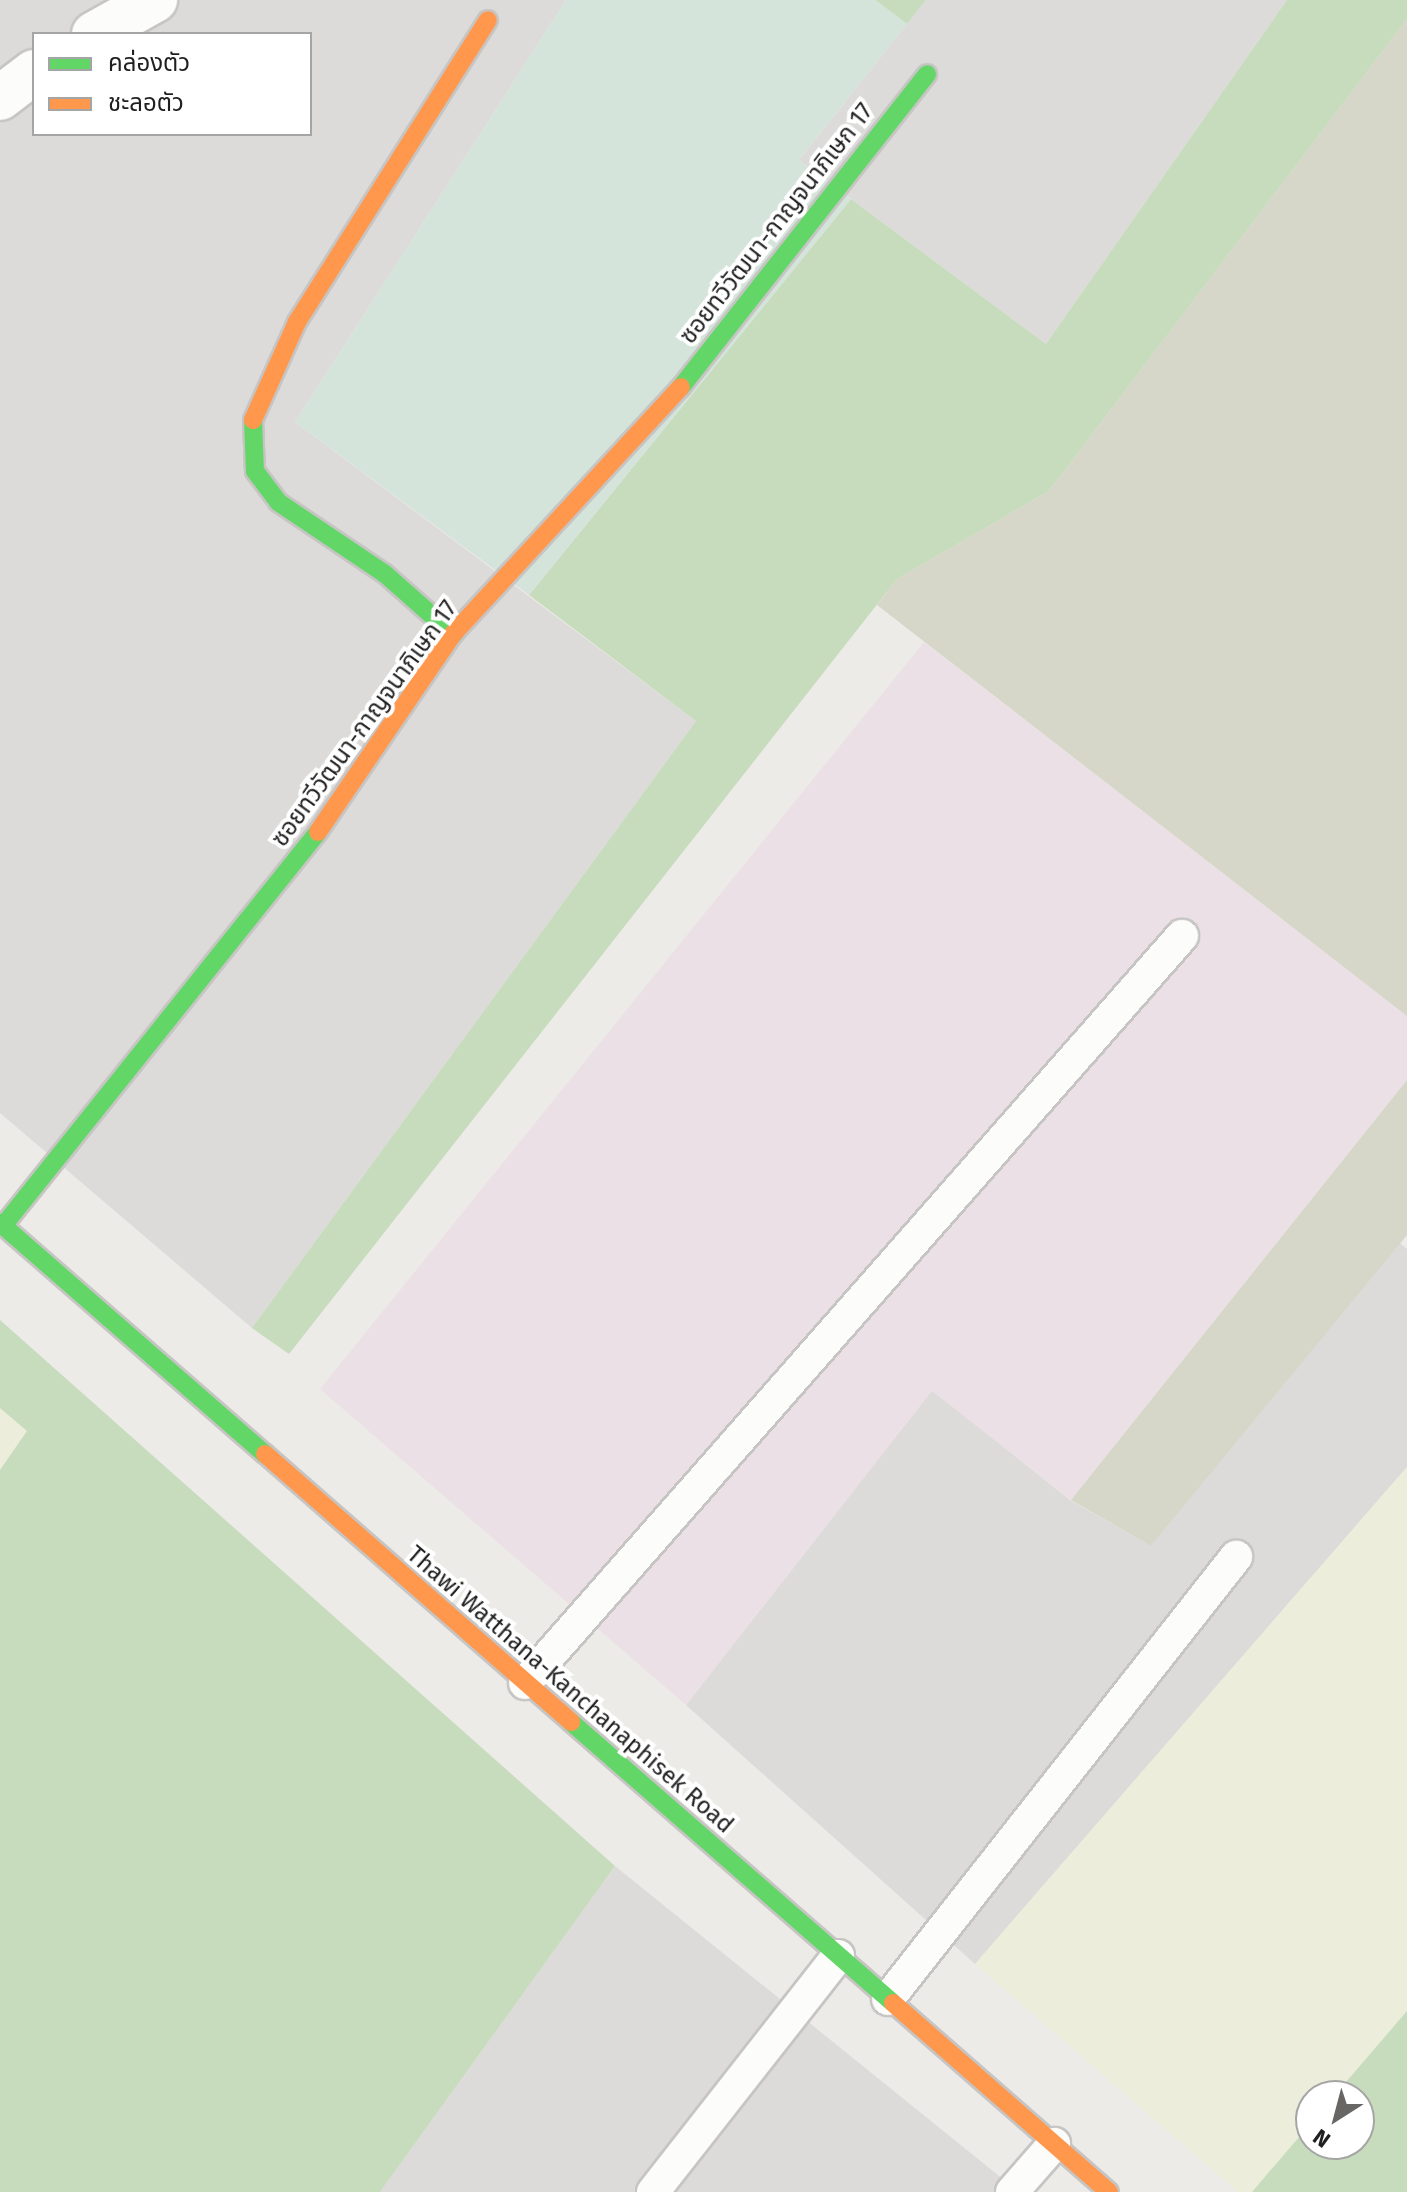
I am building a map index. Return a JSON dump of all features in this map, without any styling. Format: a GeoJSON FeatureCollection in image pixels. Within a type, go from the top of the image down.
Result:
{"type":"FeatureCollection","features":[{"type":"Feature","properties":{"kind":"street"},"geometry":{"type":"LineString","coordinates":[[98,32],[155,0]]}},
{"type":"Feature","properties":{"kind":"street"},"geometry":{"type":"LineString","coordinates":[[453,634],[385,574],[278,502],[255,471],[249,440],[259,394],[297,322],[488,20]]}},
{"type":"Feature","properties":{"kind":"street"},"geometry":{"type":"LineString","coordinates":[[0,98],[32,74]]}},
{"type":"Feature","properties":{"kind":"street","name":"ซอยทวีวัฒนา-กาญจนาภิเษก 17"},"geometry":{"type":"LineString","coordinates":[[2,1224],[221,962],[349,791],[453,634],[644,434],[927,74]]}},
{"type":"Feature","properties":{"kind":"street","name":"Thawi Watthana-Kanchanaphisek Road"},"geometry":{"type":"LineString","coordinates":[[2,1224],[1108,2192]]}},
{"type":"Feature","properties":{"kind":"lane"},"geometry":{"type":"LineString","coordinates":[[525,1683],[1182,936]]}},
{"type":"Feature","properties":{"kind":"lane"},"geometry":{"type":"LineString","coordinates":[[888,1999],[1236,1557]]}},
{"type":"Feature","properties":{"kind":"lane"},"geometry":{"type":"LineString","coordinates":[[653,2192],[838,1956]]}},
{"type":"Feature","properties":{"kind":"lane"},"geometry":{"type":"LineString","coordinates":[[1012,2192],[1054,2144]]}},
{"type":"Feature","properties":{"kind":"shaded area"},"geometry":{"type":"Polygon","coordinates":[[[0,0],[566,0],[295,422],[696,721],[252,1328],[0,1113],[0,0]]]}},
{"type":"Feature","properties":{"kind":"shaded area"},"geometry":{"type":"Polygon","coordinates":[[[566,0],[875,0],[907,24],[799,160],[851,199],[529,595],[295,422],[566,0]]]}},
{"type":"Feature","properties":{"kind":"shaded area"},"geometry":{"type":"Polygon","coordinates":[[[926,0],[1287,0],[1046,344],[799,160],[926,0]]]}},
{"type":"Feature","properties":{"kind":"shaded area"},"geometry":{"type":"Polygon","coordinates":[[[1407,19],[1407,1016],[877,605],[897,579],[1049,491],[1407,19]]]}},
{"type":"Feature","properties":{"kind":"shaded area"},"geometry":{"type":"Polygon","coordinates":[[[924,642],[1407,1016],[1407,1080],[1071,1500],[932,1391],[686,1705],[320,1389],[924,642]]]}},
{"type":"Feature","properties":{"kind":"shaded area"},"geometry":{"type":"Polygon","coordinates":[[[1407,1080],[1407,1235],[1151,1546],[1071,1500],[1407,1080]]]}},
{"type":"Feature","properties":{"kind":"shaded area"},"geometry":{"type":"Polygon","coordinates":[[[1400,1243],[1407,1249],[1407,1467],[975,1964],[686,1705],[932,1390],[1070,1500],[1151,1546],[1400,1243]]]}},
{"type":"Feature","properties":{"kind":"shaded area"},"geometry":{"type":"Polygon","coordinates":[[[615,1866],[1019,2192],[380,2192],[615,1866]]]}},
{"type":"Feature","properties":{"kind":"green space"},"geometry":{"type":"Polygon","coordinates":[[[875,0],[926,0],[907,24],[875,0]]]}},
{"type":"Feature","properties":{"kind":"green space"},"geometry":{"type":"Polygon","coordinates":[[[1287,0],[1407,0],[1407,19],[1049,491],[897,579],[289,1354],[252,1328],[696,721],[529,595],[851,199],[1046,344],[1287,0]]]}},
{"type":"Feature","properties":{"kind":"green space"},"geometry":{"type":"Polygon","coordinates":[[[0,1320],[615,1866],[380,2192],[0,2192],[0,1470],[27,1431],[0,1408],[0,1320]]]}},
{"type":"Feature","properties":{"kind":"green space"},"geometry":{"type":"Polygon","coordinates":[[[0,1408],[27,1431],[0,1470],[0,1408]]]}},
{"type":"Feature","properties":{"kind":"green space"},"geometry":{"type":"Polygon","coordinates":[[[1407,1467],[1407,2011],[1348,2080],[1295,2080],[1295,2142],[1252,2192],[1238,2192],[975,1964],[1407,1467]]]}},
{"type":"Feature","properties":{"kind":"green space"},"geometry":{"type":"Polygon","coordinates":[[[1407,2011],[1407,2192],[1252,2192],[1295,2142],[1295,2160],[1375,2160],[1375,2080],[1348,2080],[1407,2011]]]}},
{"type":"Feature","properties":{"kind":"traffic: fast"},"geometry":{"type":"LineString","coordinates":[[681,387],[927,74]]}},
{"type":"Feature","properties":{"kind":"traffic: fast"},"geometry":{"type":"LineString","coordinates":[[253,420],[255,471],[278,502],[385,574],[453,634]]}},
{"type":"Feature","properties":{"kind":"traffic: fast"},"geometry":{"type":"LineString","coordinates":[[3,1226],[318,832]]}},
{"type":"Feature","properties":{"kind":"traffic: fast"},"geometry":{"type":"LineString","coordinates":[[0,1223],[265,1454]]}},
{"type":"Feature","properties":{"kind":"traffic: fast"},"geometry":{"type":"LineString","coordinates":[[571,1722],[893,2003]]}},
{"type":"Feature","properties":{"kind":"traffic: slow"},"geometry":{"type":"LineString","coordinates":[[253,420],[297,322],[488,20]]}},
{"type":"Feature","properties":{"kind":"traffic: slow"},"geometry":{"type":"LineString","coordinates":[[318,832],[453,634],[681,387]]}},
{"type":"Feature","properties":{"kind":"traffic: slow"},"geometry":{"type":"LineString","coordinates":[[265,1454],[571,1722]]}},
{"type":"Feature","properties":{"kind":"traffic: slow"},"geometry":{"type":"LineString","coordinates":[[893,2003],[1109,2192]]}}]}
